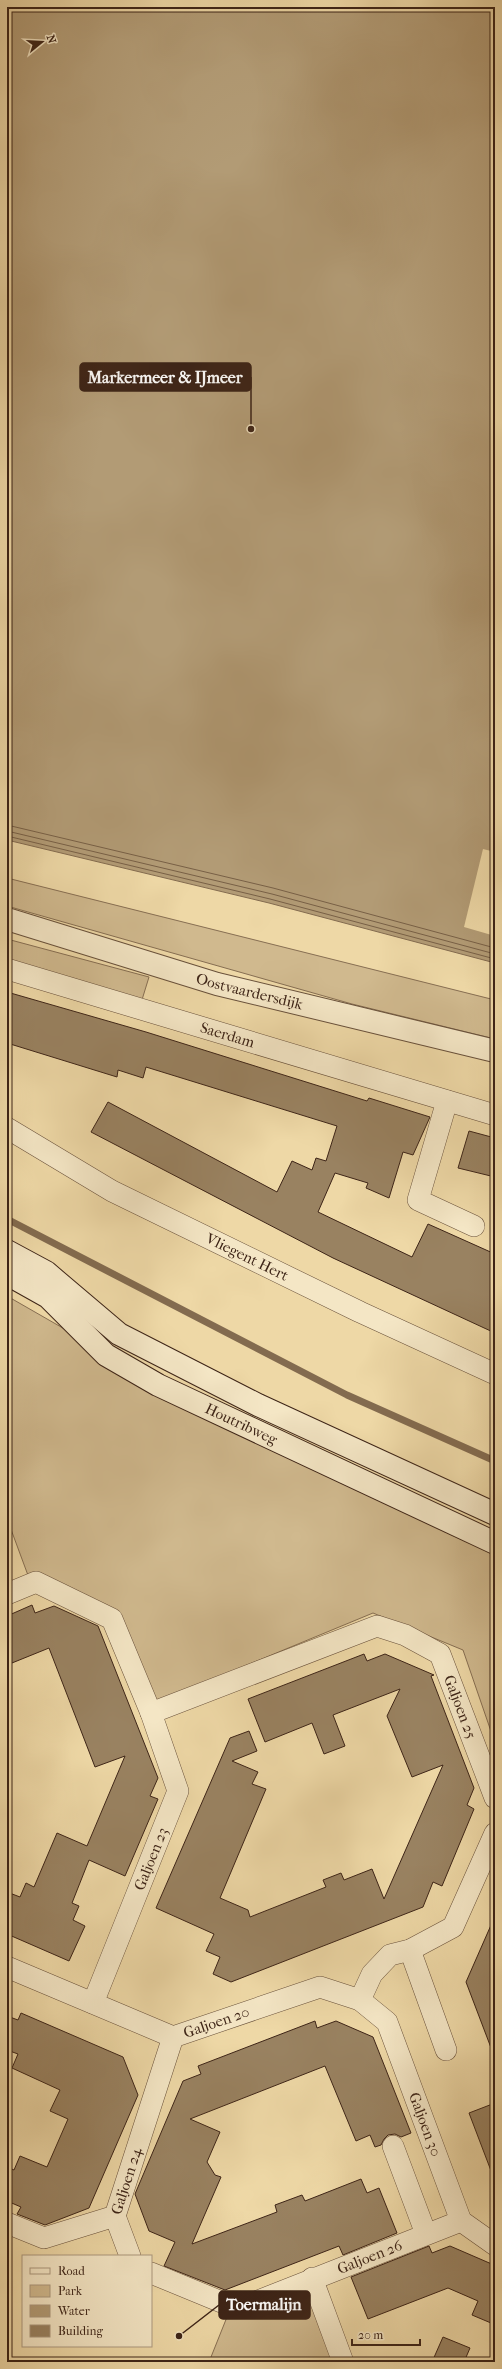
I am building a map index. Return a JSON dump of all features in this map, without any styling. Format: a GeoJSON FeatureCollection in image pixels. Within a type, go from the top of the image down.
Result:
{"type":"FeatureCollection","features":[{"type":"Feature","properties":{"kind":"main road","name":"Oostvaardersdijk"},"geometry":{"type":"LineString","coordinates":[[7,919],[217,984],[495,1051]]}},
{"type":"Feature","properties":{"kind":"main road","name":"Houtribweg"},"geometry":{"type":"LineString","coordinates":[[7,1251],[46,1272],[119,1334],[258,1405],[495,1514]]}},
{"type":"Feature","properties":{"kind":"main road","name":"Houtribweg"},"geometry":{"type":"LineString","coordinates":[[7,1274],[48,1297],[106,1355],[158,1385],[495,1543]]}},
{"type":"Feature","properties":{"kind":"street","name":"Saerdam"},"geometry":{"type":"LineString","coordinates":[[7,969],[495,1115]]}},
{"type":"Feature","properties":{"kind":"street"},"geometry":{"type":"LineString","coordinates":[[447,1101],[418,1200],[474,1226]]}},
{"type":"Feature","properties":{"kind":"street","name":"Vliegent Hert"},"geometry":{"type":"LineString","coordinates":[[7,1128],[112,1191],[360,1312],[495,1374]]}},
{"type":"Feature","properties":{"kind":"street","name":"Galjoen 23"},"geometry":{"type":"LineString","coordinates":[[7,1594],[36,1582],[112,1619],[151,1713],[178,1790],[93,2003]]}},
{"type":"Feature","properties":{"kind":"street","name":"Galjoen 25"},"geometry":{"type":"LineString","coordinates":[[151,1713],[377,1626],[405,1635],[440,1654],[495,1798]]}},
{"type":"Feature","properties":{"kind":"street"},"geometry":{"type":"LineString","coordinates":[[360,2000],[372,1974],[390,1955],[410,1950],[453,1927],[495,1833]]}},
{"type":"Feature","properties":{"kind":"street"},"geometry":{"type":"LineString","coordinates":[[410,1950],[446,2050]]}},
{"type":"Feature","properties":{"kind":"street","name":"Galjoen 20"},"geometry":{"type":"LineString","coordinates":[[7,1967],[173,2037],[320,1988],[360,2000]]}},
{"type":"Feature","properties":{"kind":"street","name":"Galjoen 30"},"geometry":{"type":"LineString","coordinates":[[360,2000],[387,2022],[461,2221]]}},
{"type":"Feature","properties":{"kind":"street","name":"Galjoen 24"},"geometry":{"type":"LineString","coordinates":[[7,2223],[44,2238],[115,2216],[173,2037]]}},
{"type":"Feature","properties":{"kind":"street"},"geometry":{"type":"LineString","coordinates":[[393,2146],[426,2234]]}},
{"type":"Feature","properties":{"kind":"street"},"geometry":{"type":"LineString","coordinates":[[115,2216],[130,2255]]}},
{"type":"Feature","properties":{"kind":"street"},"geometry":{"type":"LineString","coordinates":[[461,2221],[495,2246]]}},
{"type":"Feature","properties":{"kind":"street","name":"Galjoen 26"},"geometry":{"type":"LineString","coordinates":[[152,2273],[240,2308],[312,2278],[461,2221]]}},
{"type":"Feature","properties":{"kind":"street"},"geometry":{"type":"LineString","coordinates":[[312,2278],[344,2362]]}},
{"type":"Feature","properties":{"kind":"green space"},"geometry":{"type":"Polygon","coordinates":[[[7,878],[495,1000],[495,1039],[352,1004],[7,906],[7,878]]]}},
{"type":"Feature","properties":{"kind":"green space"},"geometry":{"type":"Polygon","coordinates":[[[7,939],[149,977],[141,1003],[7,961],[7,939]]]}},
{"type":"Feature","properties":{"kind":"green space"},"geometry":{"type":"Polygon","coordinates":[[[7,1296],[286,1456],[467,1542],[495,1553],[495,1743],[463,1650],[373,1613],[153,1704],[120,1615],[29,1578],[9,1524],[7,1525],[7,1296]]]}},
{"type":"Feature","properties":{"kind":"green space"},"geometry":{"type":"Polygon","coordinates":[[[310,2288],[338,2362],[209,2362],[229,2312],[310,2288]]]}},
{"type":"Feature","properties":{"kind":"water"},"geometry":{"type":"Polygon","coordinates":[[[7,7],[495,7],[495,963],[269,903],[7,840],[7,7]]]}},
{"type":"Feature","properties":{"kind":"pier"},"geometry":{"type":"Polygon","coordinates":[[[483,849],[495,852],[495,936],[464,927],[483,849]]]}},
{"type":"Feature","properties":{"kind":"building"},"geometry":{"type":"Polygon","coordinates":[[[7,992],[146,1032],[367,1101],[369,1098],[430,1117],[413,1155],[403,1152],[389,1198],[366,1188],[368,1183],[335,1173],[318,1212],[412,1257],[428,1224],[495,1254],[495,1333],[333,1258],[91,1132],[108,1102],[277,1192],[292,1161],[312,1170],[316,1158],[326,1161],[337,1126],[146,1067],[143,1078],[118,1070],[117,1077],[7,1043],[7,992]]]}},
{"type":"Feature","properties":{"kind":"building"},"geometry":{"type":"Polygon","coordinates":[[[469,1131],[495,1138],[495,1177],[458,1168],[469,1131]]]}},
{"type":"Feature","properties":{"kind":"building"},"geometry":{"type":"Polygon","coordinates":[[[32,1605],[35,1613],[54,1606],[98,1626],[158,1778],[150,1796],[158,1799],[125,1876],[89,1860],[72,1903],[79,1906],[73,1920],[85,1926],[69,1961],[7,1934],[7,1892],[20,1897],[26,1883],[34,1887],[57,1833],[87,1846],[125,1756],[95,1767],[49,1648],[7,1665],[7,1616],[32,1605]]]}},
{"type":"Feature","properties":{"kind":"building"},"geometry":{"type":"Polygon","coordinates":[[[364,1654],[367,1661],[385,1654],[434,1675],[431,1676],[474,1788],[467,1805],[474,1809],[442,1886],[433,1882],[423,1907],[231,1982],[213,1974],[220,1957],[206,1951],[214,1934],[156,1908],[230,1738],[249,1731],[257,1751],[232,1761],[258,1772],[252,1784],[266,1789],[220,1898],[248,1910],[250,1917],[326,1887],[323,1880],[341,1873],[344,1880],[372,1869],[384,1899],[443,1765],[412,1777],[387,1716],[400,1689],[333,1715],[345,1746],[324,1754],[312,1723],[265,1742],[248,1699],[364,1654]]]}},
{"type":"Feature","properties":{"kind":"building"},"geometry":{"type":"Polygon","coordinates":[[[495,1916],[495,2052],[493,2053],[466,1982],[495,1916]]]}},
{"type":"Feature","properties":{"kind":"building"},"geometry":{"type":"Polygon","coordinates":[[[21,2013],[123,2057],[138,2095],[89,2208],[45,2225],[17,2214],[21,2207],[7,2201],[7,2167],[14,2170],[20,2156],[47,2167],[68,2119],[50,2111],[60,2090],[12,2068],[18,2054],[7,2050],[7,2016],[18,2020],[21,2013]]]}},
{"type":"Feature","properties":{"kind":"building"},"geometry":{"type":"Polygon","coordinates":[[[315,2021],[317,2028],[336,2021],[373,2037],[411,2133],[401,2137],[395,2134],[388,2135],[381,2145],[375,2147],[370,2135],[356,2141],[325,2066],[190,2119],[220,2132],[207,2162],[215,2175],[221,2177],[192,2244],[277,2212],[275,2205],[302,2195],[305,2201],[361,2179],[367,2193],[379,2188],[397,2233],[343,2255],[339,2246],[225,2290],[164,2266],[175,2242],[149,2231],[135,2194],[183,2081],[201,2074],[198,2066],[315,2021]]]}},
{"type":"Feature","properties":{"kind":"building"},"geometry":{"type":"Polygon","coordinates":[[[495,2103],[495,2176],[493,2176],[469,2113],[495,2103]]]}},
{"type":"Feature","properties":{"kind":"building"},"geometry":{"type":"Polygon","coordinates":[[[429,2246],[432,2253],[450,2246],[494,2265],[495,2261],[495,2313],[491,2323],[472,2315],[478,2301],[448,2288],[368,2319],[351,2277],[429,2246]]]}},
{"type":"Feature","properties":{"kind":"building"},"geometry":{"type":"Polygon","coordinates":[[[443,2337],[470,2348],[464,2362],[432,2362],[443,2337]]]}},
{"type":"Feature","properties":{"kind":"waterway"},"geometry":{"type":"LineString","coordinates":[[7,1219],[347,1395],[495,1461]]}},
{"type":"Feature","properties":{"kind":"place","name":"Markermeer & IJmeer"},"geometry":{"type":"Point","coordinates":[251,429]}},
{"type":"Feature","properties":{"kind":"place","name":"Toermalijn"},"geometry":{"type":"Point","coordinates":[179,2336]}}]}
